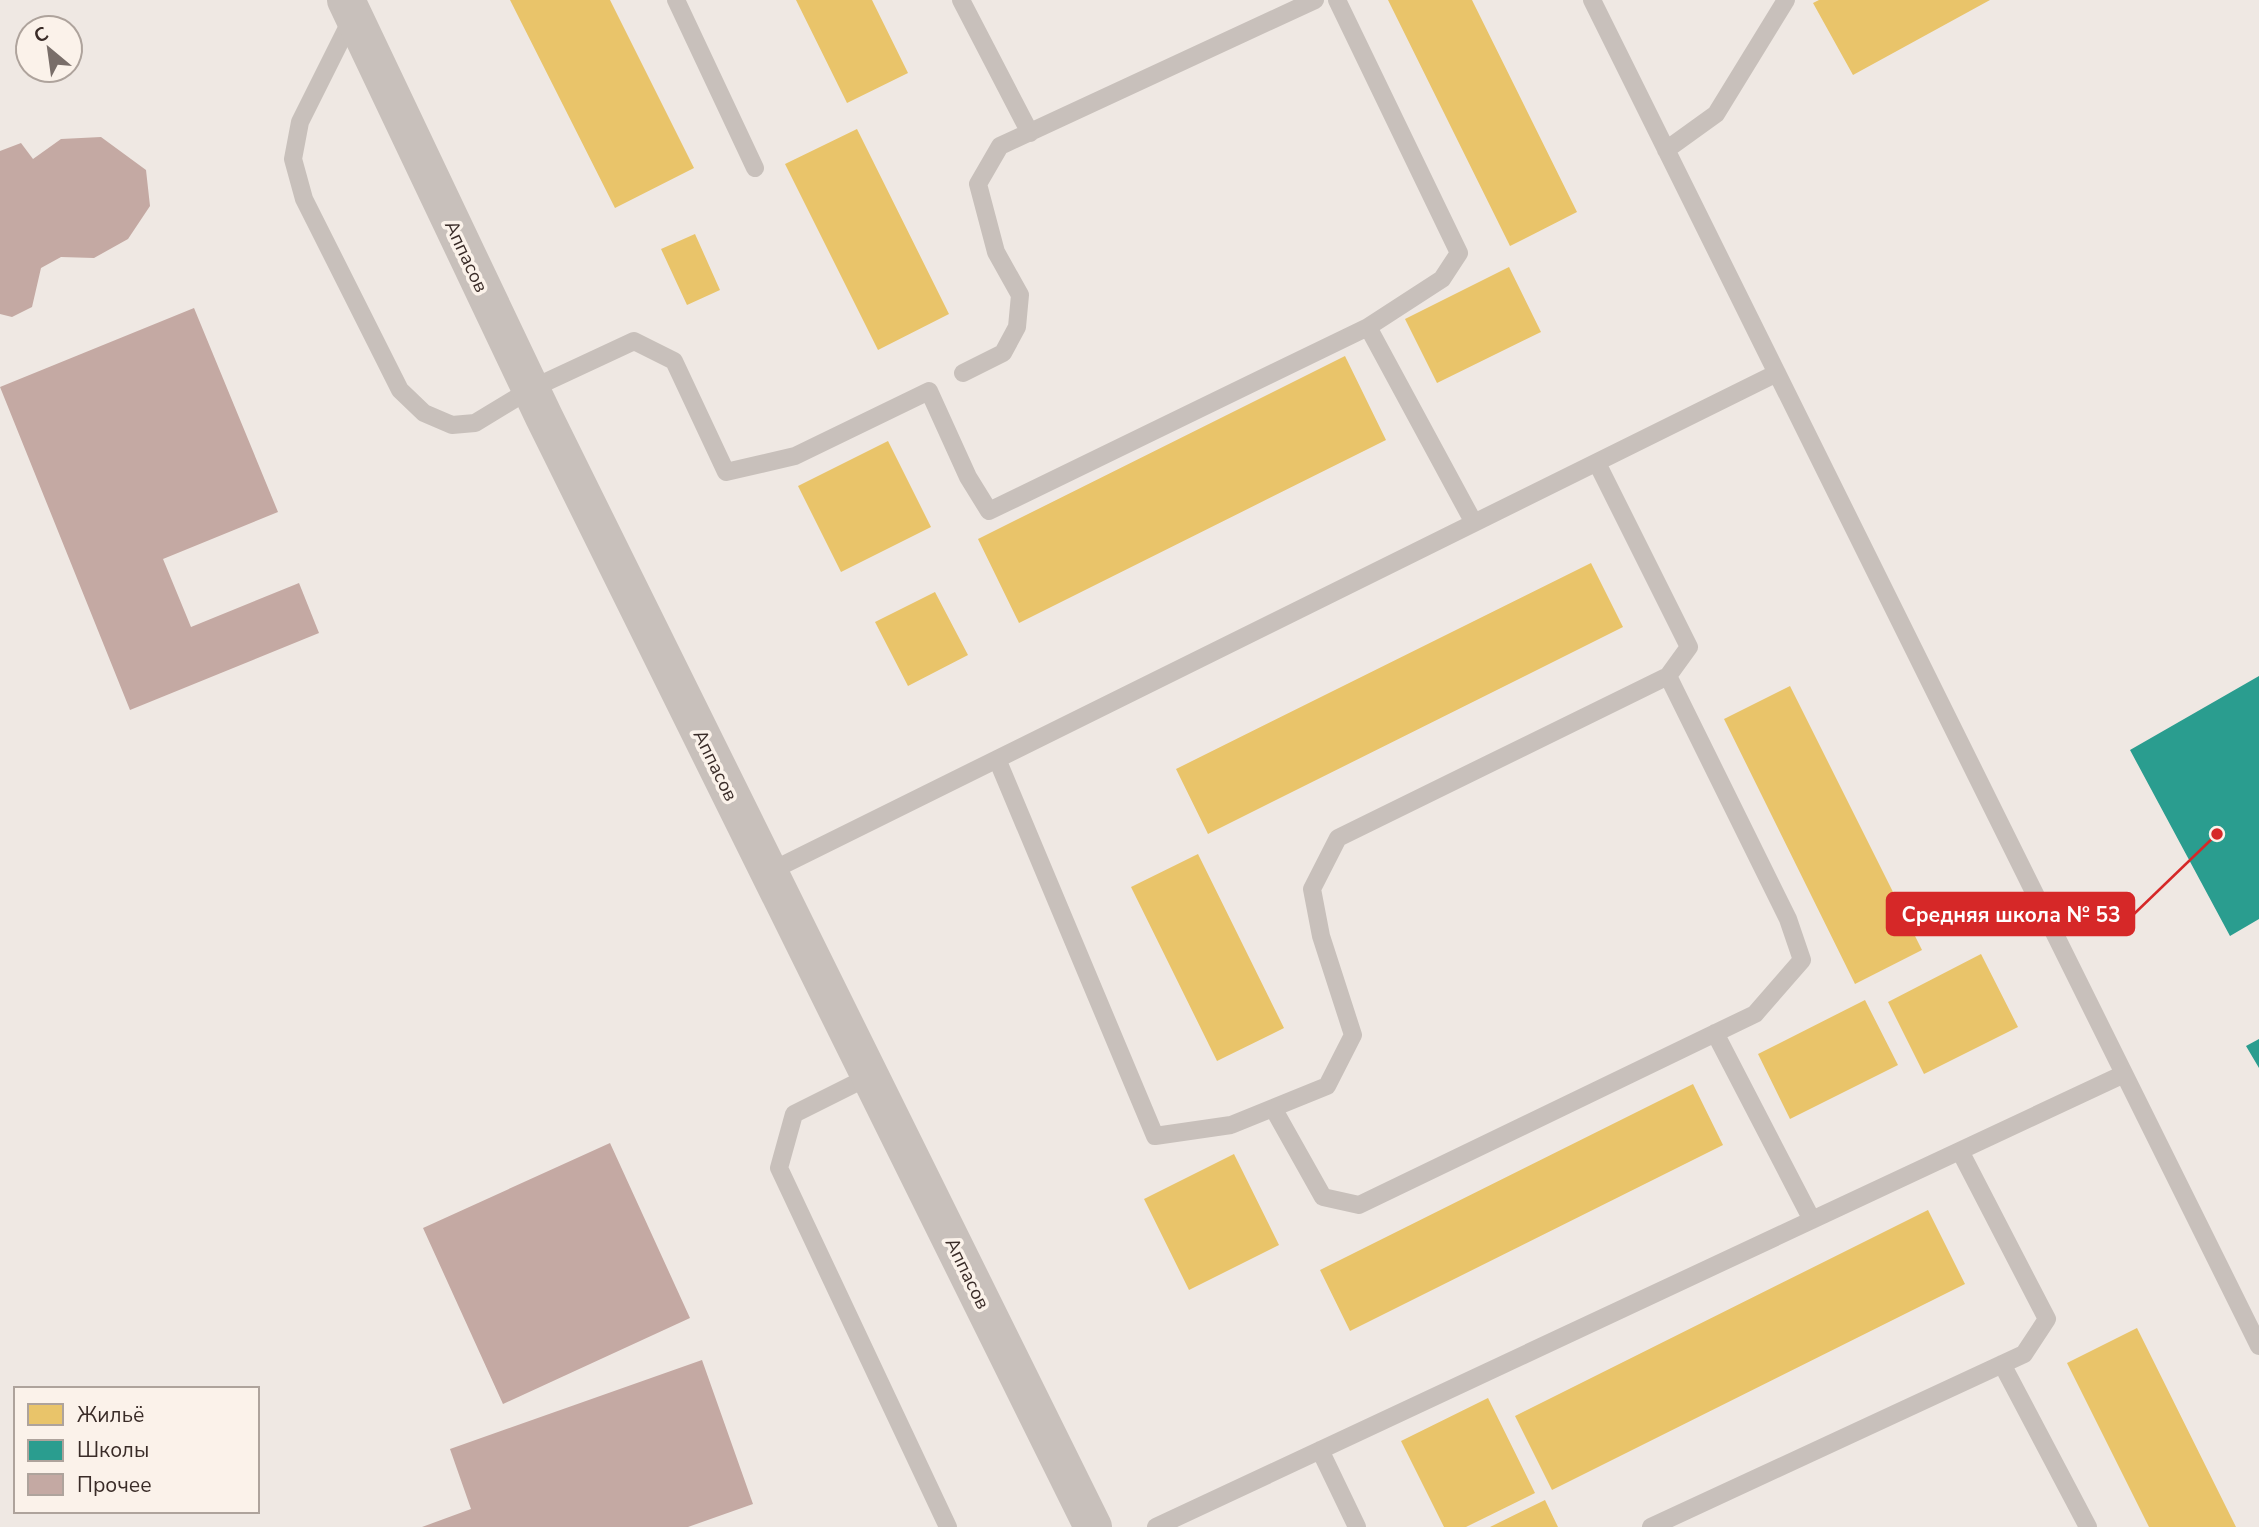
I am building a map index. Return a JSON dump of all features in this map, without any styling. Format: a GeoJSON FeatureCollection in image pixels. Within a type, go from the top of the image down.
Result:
{"type":"FeatureCollection","features":[{"type":"Feature","properties":{"kind":"street","name":"Аппасов"},"geometry":{"type":"LineString","coordinates":[[350,8],[531,389],[1093,1527]]}},
{"type":"Feature","properties":{"kind":"lane"},"geometry":{"type":"LineString","coordinates":[[676,0],[755,168]]}},
{"type":"Feature","properties":{"kind":"lane"},"geometry":{"type":"LineString","coordinates":[[961,0],[1030,133]]}},
{"type":"Feature","properties":{"kind":"lane"},"geometry":{"type":"LineString","coordinates":[[963,373],[1003,352],[1017,327],[1020,295],[996,252],[978,184],[1000,146],[1315,0]]}},
{"type":"Feature","properties":{"kind":"lane"},"geometry":{"type":"LineString","coordinates":[[350,8],[300,122],[293,159],[304,199],[400,390],[424,413],[452,425],[475,423],[531,389],[634,341],[674,361],[726,472],[795,456],[929,391],[968,477],[989,511],[1368,327],[1442,279],[1459,253],[1337,0]]}},
{"type":"Feature","properties":{"kind":"lane"},"geometry":{"type":"LineString","coordinates":[[1592,0],[2259,1346]]}},
{"type":"Feature","properties":{"kind":"lane"},"geometry":{"type":"LineString","coordinates":[[1666,150],[1716,114],[1786,0]]}},
{"type":"Feature","properties":{"kind":"lane"},"geometry":{"type":"LineString","coordinates":[[1368,327],[1474,523]]}},
{"type":"Feature","properties":{"kind":"lane"},"geometry":{"type":"LineString","coordinates":[[769,872],[1777,373]]}},
{"type":"Feature","properties":{"kind":"lane"},"geometry":{"type":"LineString","coordinates":[[997,759],[1155,1136],[1231,1125],[1327,1086],[1353,1035],[1321,936],[1312,890],[1338,838],[1668,676],[1689,647],[1597,463]]}},
{"type":"Feature","properties":{"kind":"lane"},"geometry":{"type":"LineString","coordinates":[[1273,1108],[1323,1197],[1359,1205],[1755,1014],[1802,960],[1788,919],[1668,676]]}},
{"type":"Feature","properties":{"kind":"lane"},"geometry":{"type":"LineString","coordinates":[[1715,1033],[1812,1220]]}},
{"type":"Feature","properties":{"kind":"lane"},"geometry":{"type":"LineString","coordinates":[[1156,1527],[2124,1074]]}},
{"type":"Feature","properties":{"kind":"lane"},"geometry":{"type":"LineString","coordinates":[[870,1076],[794,1114],[779,1168],[948,1527]]}},
{"type":"Feature","properties":{"kind":"lane"},"geometry":{"type":"LineString","coordinates":[[1651,1527],[2024,1354],[2047,1319],[1960,1151]]}},
{"type":"Feature","properties":{"kind":"lane"},"geometry":{"type":"LineString","coordinates":[[2002,1364],[2088,1527]]}},
{"type":"Feature","properties":{"kind":"lane"},"geometry":{"type":"LineString","coordinates":[[1320,1450],[1357,1527]]}},
{"type":"Feature","properties":{"kind":"building: Жильё"},"geometry":{"type":"Polygon","coordinates":[[[510,0],[610,0],[694,168],[615,208],[510,0]]]}},
{"type":"Feature","properties":{"kind":"building: Жильё"},"geometry":{"type":"Polygon","coordinates":[[[796,0],[872,0],[908,73],[847,103],[796,0]]]}},
{"type":"Feature","properties":{"kind":"building: Жильё"},"geometry":{"type":"Polygon","coordinates":[[[1388,0],[1472,0],[1577,212],[1510,246],[1388,0]]]}},
{"type":"Feature","properties":{"kind":"building: Жильё"},"geometry":{"type":"Polygon","coordinates":[[[1819,0],[1990,0],[1853,75],[1813,3],[1819,0]]]}},
{"type":"Feature","properties":{"kind":"building: Жильё"},"geometry":{"type":"Polygon","coordinates":[[[857,129],[949,314],[878,350],[785,164],[857,129]]]}},
{"type":"Feature","properties":{"kind":"building: Жильё"},"geometry":{"type":"Polygon","coordinates":[[[695,234],[720,290],[687,305],[661,249],[695,234]]]}},
{"type":"Feature","properties":{"kind":"building: Жильё"},"geometry":{"type":"Polygon","coordinates":[[[1509,267],[1541,332],[1437,383],[1405,319],[1509,267]]]}},
{"type":"Feature","properties":{"kind":"building: Жильё"},"geometry":{"type":"Polygon","coordinates":[[[1345,356],[1386,440],[1019,623],[978,539],[1345,356]]]}},
{"type":"Feature","properties":{"kind":"building: Жильё"},"geometry":{"type":"Polygon","coordinates":[[[888,441],[931,527],[841,572],[798,486],[888,441]]]}},
{"type":"Feature","properties":{"kind":"building: Жильё"},"geometry":{"type":"Polygon","coordinates":[[[1591,563],[1623,627],[1208,834],[1176,769],[1591,563]]]}},
{"type":"Feature","properties":{"kind":"building: Жильё"},"geometry":{"type":"Polygon","coordinates":[[[935,592],[968,655],[908,686],[875,622],[935,592]]]}},
{"type":"Feature","properties":{"kind":"building: Жильё"},"geometry":{"type":"Polygon","coordinates":[[[1790,686],[1922,950],[1855,984],[1724,719],[1790,686]]]}},
{"type":"Feature","properties":{"kind":"building: Жильё"},"geometry":{"type":"Polygon","coordinates":[[[1198,854],[1284,1028],[1217,1061],[1131,887],[1198,854]]]}},
{"type":"Feature","properties":{"kind":"building: Жильё"},"geometry":{"type":"Polygon","coordinates":[[[1981,954],[2018,1027],[1924,1074],[1888,1002],[1981,954]]]}},
{"type":"Feature","properties":{"kind":"building: Жильё"},"geometry":{"type":"Polygon","coordinates":[[[1865,1000],[1898,1065],[1790,1119],[1758,1054],[1865,1000]]]}},
{"type":"Feature","properties":{"kind":"building: Жильё"},"geometry":{"type":"Polygon","coordinates":[[[1693,1084],[1723,1145],[1350,1331],[1320,1270],[1693,1084]]]}},
{"type":"Feature","properties":{"kind":"building: Жильё"},"geometry":{"type":"Polygon","coordinates":[[[1234,1154],[1279,1245],[1189,1290],[1144,1199],[1234,1154]]]}},
{"type":"Feature","properties":{"kind":"building: Жильё"},"geometry":{"type":"Polygon","coordinates":[[[1928,1210],[1965,1284],[1552,1490],[1515,1416],[1928,1210]]]}},
{"type":"Feature","properties":{"kind":"building: Жильё"},"geometry":{"type":"Polygon","coordinates":[[[2137,1328],[2236,1527],[2149,1527],[2067,1363],[2137,1328]]]}},
{"type":"Feature","properties":{"kind":"building: Жильё"},"geometry":{"type":"Polygon","coordinates":[[[1488,1398],[1535,1493],[1466,1527],[1444,1527],[1401,1441],[1488,1398]]]}},
{"type":"Feature","properties":{"kind":"building: Жильё"},"geometry":{"type":"Polygon","coordinates":[[[1545,1500],[1558,1527],[1490,1527],[1545,1500]]]}},
{"type":"Feature","properties":{"kind":"building: Школы"},"geometry":{"type":"Polygon","coordinates":[[[2259,676],[2259,919],[2230,936],[2130,750],[2259,676]]]}},
{"type":"Feature","properties":{"kind":"building: Школы"},"geometry":{"type":"Polygon","coordinates":[[[2259,1039],[2259,1068],[2246,1046],[2259,1039]]]}},
{"type":"Feature","properties":{"kind":"building: Прочее"},"geometry":{"type":"Polygon","coordinates":[[[101,137],[146,170],[150,206],[128,239],[94,258],[61,257],[41,268],[32,307],[12,317],[0,314],[0,151],[21,143],[33,159],[61,139],[101,137]]]}},
{"type":"Feature","properties":{"kind":"building: Прочее"},"geometry":{"type":"Polygon","coordinates":[[[194,308],[278,512],[163,559],[191,627],[299,583],[319,633],[130,710],[0,387],[194,308]]]}},
{"type":"Feature","properties":{"kind":"building: Прочее"},"geometry":{"type":"Polygon","coordinates":[[[610,1143],[690,1318],[503,1404],[423,1228],[610,1143]]]}},
{"type":"Feature","properties":{"kind":"building: Прочее"},"geometry":{"type":"Polygon","coordinates":[[[702,1360],[753,1504],[688,1527],[422,1527],[471,1509],[450,1449],[702,1360]]]}},
{"type":"Feature","properties":{"kind":"place","name":"Средняя школа № 53"},"geometry":{"type":"Point","coordinates":[2217,834]}}]}
